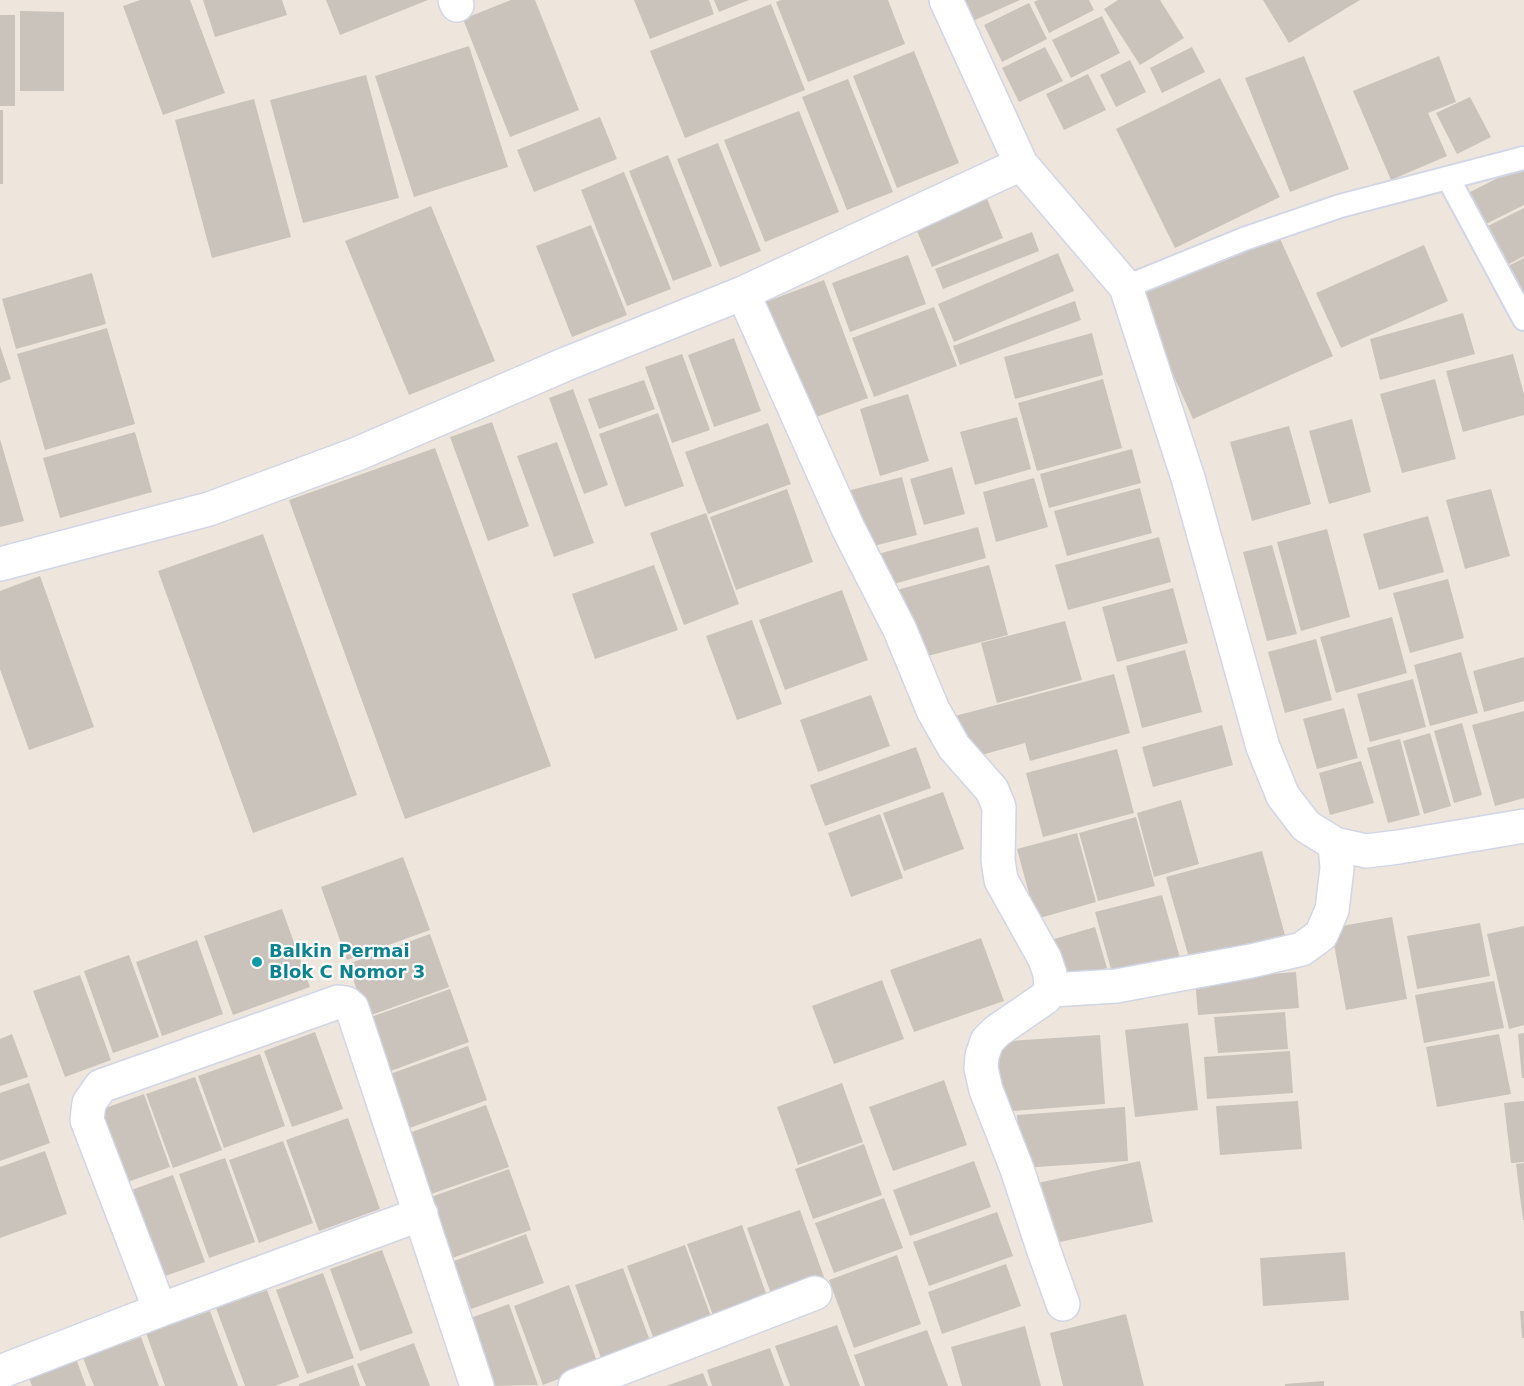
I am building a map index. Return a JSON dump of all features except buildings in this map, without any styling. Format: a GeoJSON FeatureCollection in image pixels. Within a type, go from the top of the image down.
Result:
{"type":"FeatureCollection","features":[{"type":"Feature","properties":{"kind":"street"},"geometry":{"type":"LineString","coordinates":[[946,0],[1021,164],[1126,286],[1188,478],[1263,747],[1284,796],[1300,819],[1306,826],[1335,844],[1366,850],[1399,847],[1524,826]]}},
{"type":"Feature","properties":{"kind":"street"},"geometry":{"type":"LineString","coordinates":[[0,564],[209,509],[357,454],[566,363],[742,292],[1021,164]]}},
{"type":"Feature","properties":{"kind":"street"},"geometry":{"type":"LineString","coordinates":[[742,292],[848,528],[900,630],[933,710],[954,747],[992,790],[999,807],[998,860],[1001,880],[1046,959],[1051,990],[1045,999],[997,1031],[987,1041],[981,1068],[986,1090],[1017,1168],[1063,1304]]}},
{"type":"Feature","properties":{"kind":"street"},"geometry":{"type":"LineString","coordinates":[[1051,990],[1116,986],[1251,961],[1302,949],[1321,935],[1332,910],[1337,868],[1335,844]]}},
{"type":"Feature","properties":{"kind":"street"},"geometry":{"type":"LineString","coordinates":[[160,1310],[87,1120],[89,1104],[101,1086],[338,1002],[346,1003],[352,1008],[477,1386]]}},
{"type":"Feature","properties":{"kind":"street"},"geometry":{"type":"LineString","coordinates":[[0,1372],[160,1310],[421,1214]]}},
{"type":"Feature","properties":{"kind":"street"},"geometry":{"type":"LineString","coordinates":[[575,1386],[815,1293]]}},
{"type":"Feature","properties":{"kind":"lane"},"geometry":{"type":"LineString","coordinates":[[1126,286],[1233,243],[1340,207],[1524,158]]}},
{"type":"Feature","properties":{"kind":"lane"},"geometry":{"type":"LineString","coordinates":[[1448,178],[1524,319]]}},
{"type":"Feature","properties":{"kind":"place","name":"Balkin Permai Blok C Nomor 3"},"geometry":{"type":"Point","coordinates":[257,962]}}]}
